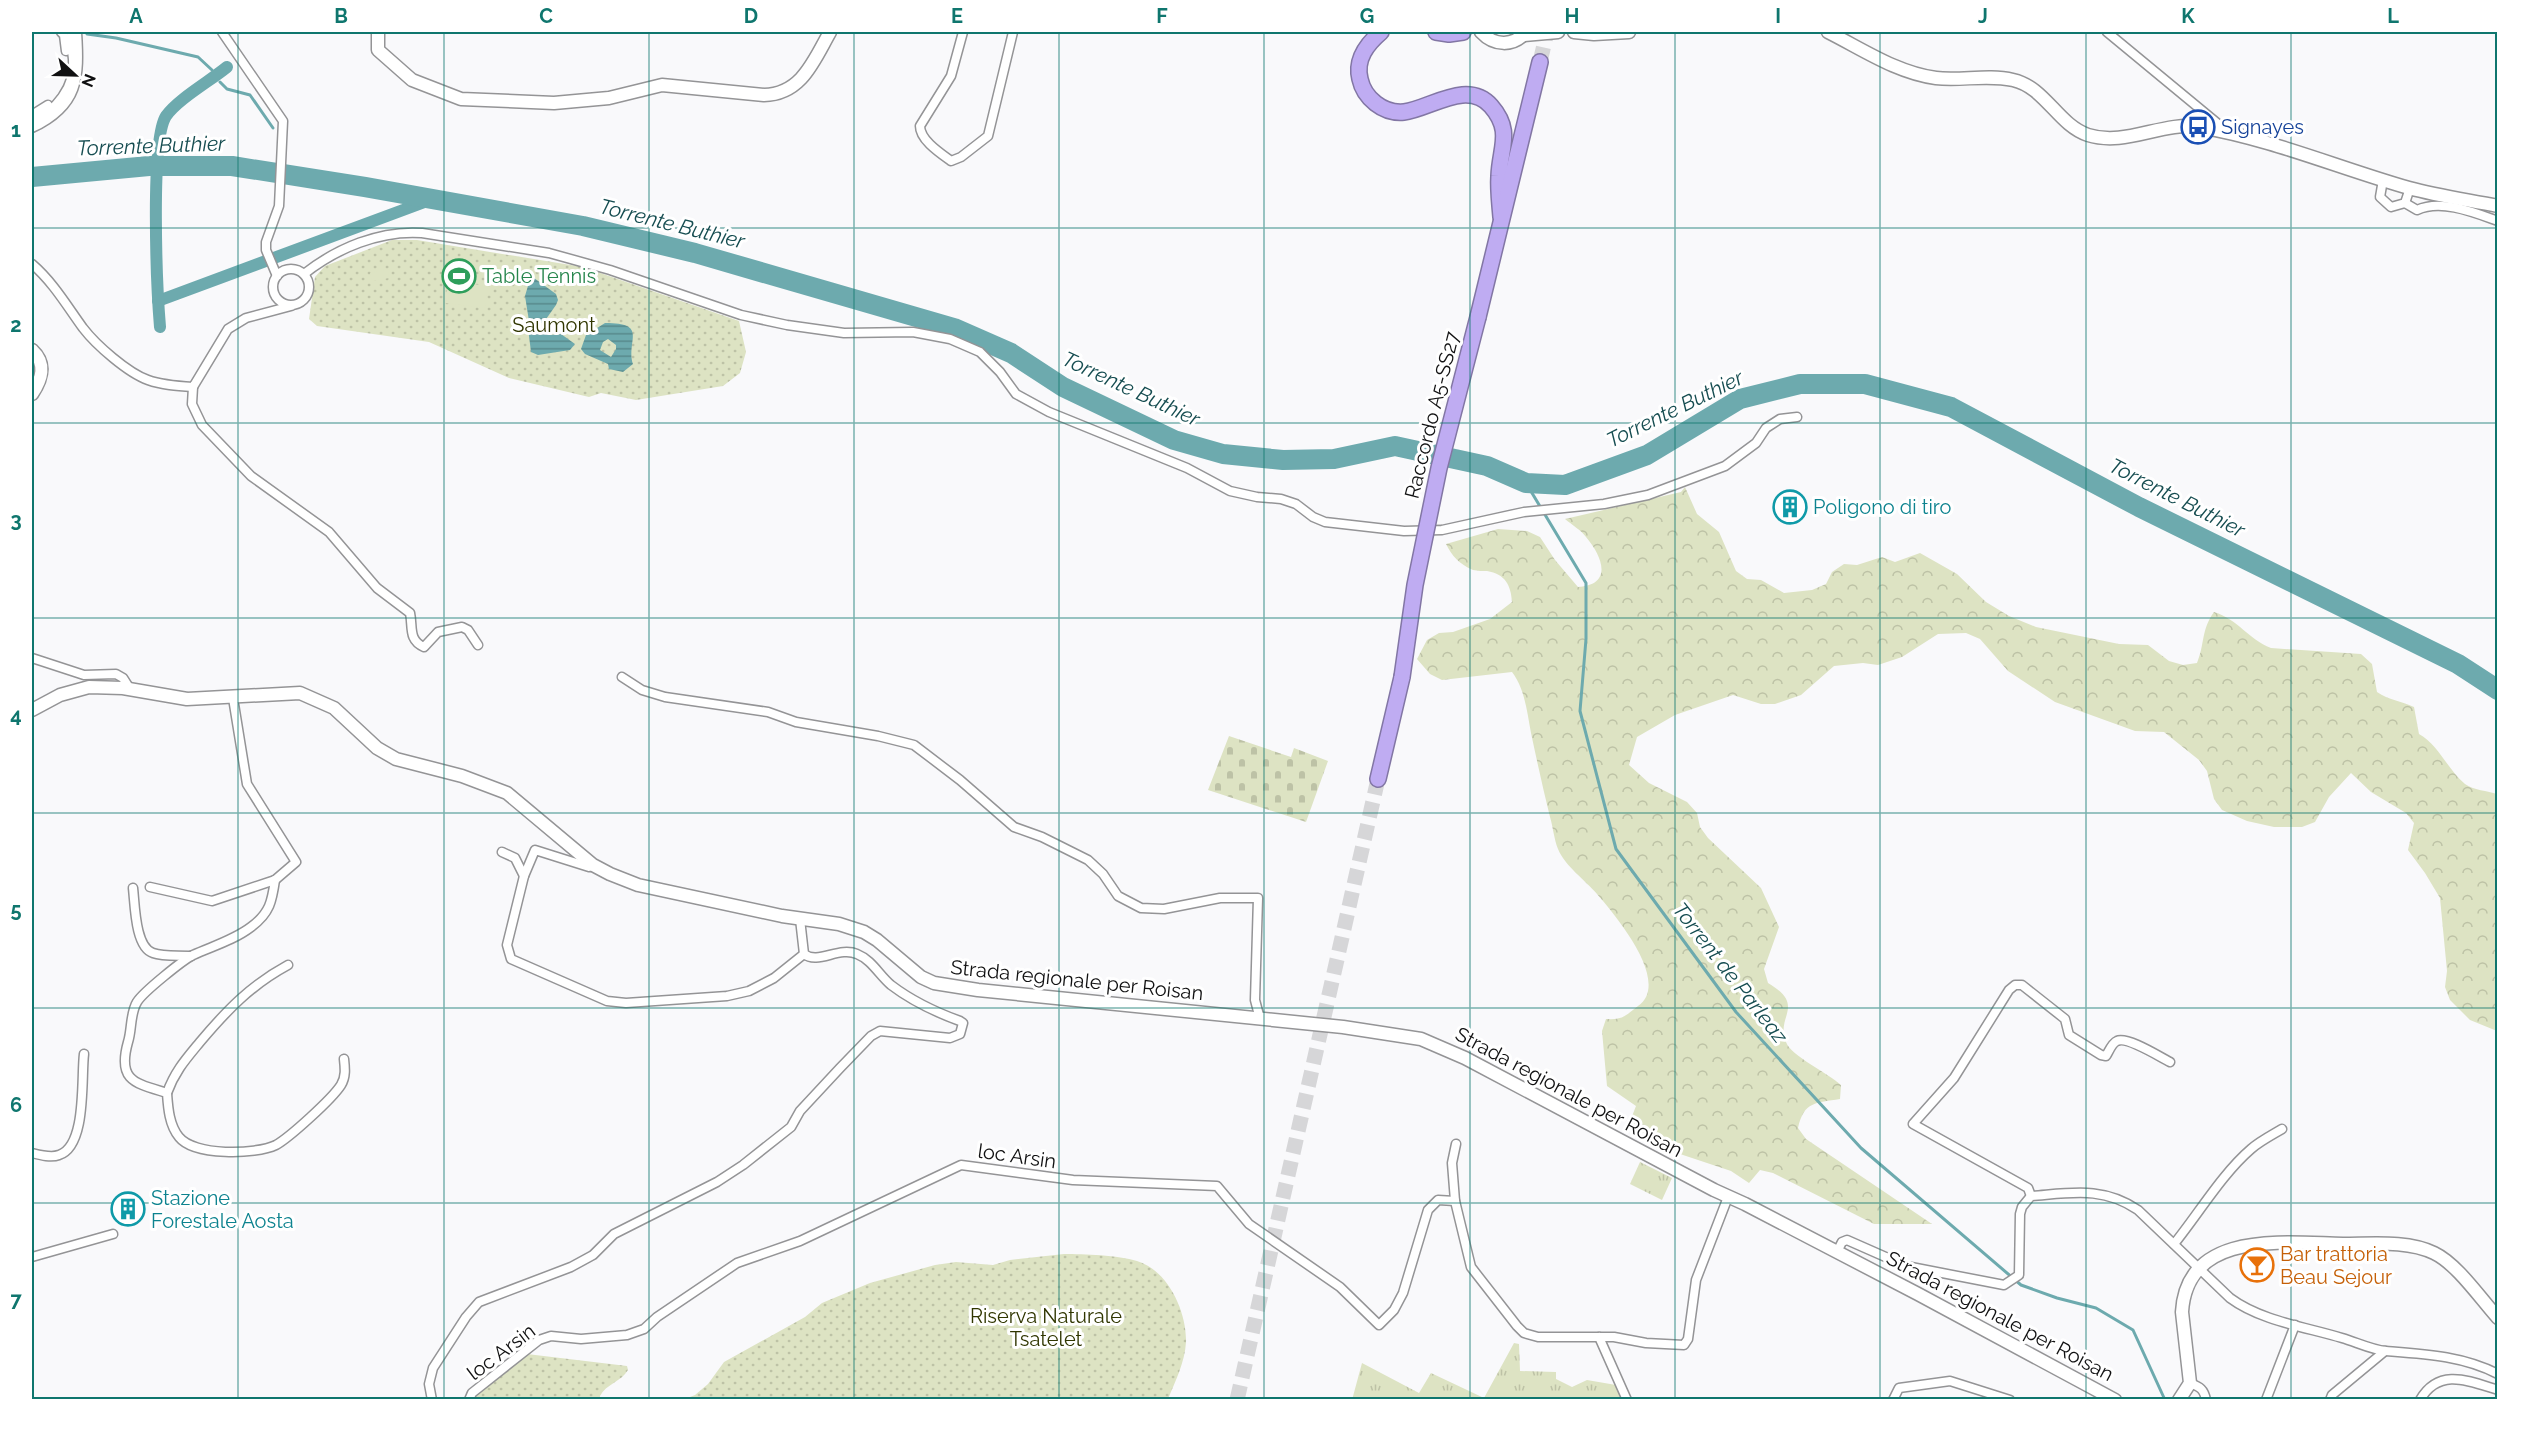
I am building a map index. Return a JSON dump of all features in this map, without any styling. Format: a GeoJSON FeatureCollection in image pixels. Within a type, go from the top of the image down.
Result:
{"type":"FeatureCollection","features":[{"type":"Feature","properties":{"kind":"highway"},"geometry":{"type":"LineString","coordinates":[[1381,32],[1370,42],[1361,57],[1358,71],[1362,87],[1371,100],[1385,108],[1403,112],[1443,98],[1461,96],[1477,98],[1489,104],[1498,115],[1505,142],[1499,175],[1501,218]]}},
{"type":"Feature","properties":{"kind":"highway"},"geometry":{"type":"LineString","coordinates":[[1436,32],[1449,34],[1464,32]]}},
{"type":"Feature","properties":{"kind":"highway","name":"Raccordo A5-SS27"},"geometry":{"type":"LineString","coordinates":[[1378,779],[1402,677],[1415,585],[1439,468],[1540,62]]}},
{"type":"Feature","properties":{"kind":"main road"},"geometry":{"type":"LineString","coordinates":[[378,32],[378,50],[412,80],[461,99],[554,103],[609,98],[662,86],[764,95],[777,93],[790,89],[800,81],[830,32]]}},
{"type":"Feature","properties":{"kind":"main road"},"geometry":{"type":"LineString","coordinates":[[1480,32],[1498,43],[1512,42],[1525,33],[1558,32]]}},
{"type":"Feature","properties":{"kind":"main road"},"geometry":{"type":"LineString","coordinates":[[1574,32],[1594,34],[1629,32]]}},
{"type":"Feature","properties":{"kind":"main road"},"geometry":{"type":"LineString","coordinates":[[1828,32],[1899,68],[1920,75],[1938,78],[1994,78],[2021,82],[2037,92],[2073,127],[2089,135],[2114,139],[2177,125],[2198,127],[2319,159],[2410,188],[2498,206]]}},
{"type":"Feature","properties":{"kind":"main road"},"geometry":{"type":"LineString","coordinates":[[32,350],[43,367],[39,382],[32,394]]}},
{"type":"Feature","properties":{"kind":"main road","name":"Strada regionale per Roisan"},"geometry":{"type":"LineString","coordinates":[[32,710],[60,695],[89,687],[130,689],[171,698],[233,698],[300,693],[321,701],[348,720],[377,748],[396,759],[478,781],[507,793],[593,865],[638,885],[800,919],[839,924],[864,932],[921,977],[954,987],[1395,1034],[1421,1039],[1465,1058],[2115,1400]]}},
{"type":"Feature","properties":{"kind":"main road"},"geometry":{"type":"LineString","coordinates":[[2179,1400],[2190,1383],[2183,1300],[2188,1286],[2200,1267],[2240,1245],[2257,1243],[2397,1245],[2432,1252],[2447,1260],[2498,1318]]}},
{"type":"Feature","properties":{"kind":"street"},"geometry":{"type":"LineString","coordinates":[[32,115],[50,104],[61,92],[66,78],[68,63],[64,35],[61,32]]}},
{"type":"Feature","properties":{"kind":"street"},"geometry":{"type":"LineString","coordinates":[[32,128],[51,118],[70,96],[79,71],[72,32]]}},
{"type":"Feature","properties":{"kind":"street"},"geometry":{"type":"LineString","coordinates":[[32,122],[42,117],[58,102],[69,87],[73,70],[72,32]]}},
{"type":"Feature","properties":{"kind":"street"},"geometry":{"type":"LineString","coordinates":[[222,32],[283,121],[279,206],[268,231],[266,250],[277,276]]}},
{"type":"Feature","properties":{"kind":"street"},"geometry":{"type":"LineString","coordinates":[[963,32],[951,76],[920,126],[920,132],[951,161],[961,157],[988,136],[1014,32]]}},
{"type":"Feature","properties":{"kind":"street"},"geometry":{"type":"LineString","coordinates":[[2107,32],[2230,134]]}},
{"type":"Feature","properties":{"kind":"street"},"geometry":{"type":"LineString","coordinates":[[2383,180],[2380,192],[2383,202],[2391,207],[2405,203],[2417,210],[2427,206],[2465,209],[2498,221]]}},
{"type":"Feature","properties":{"kind":"street"},"geometry":{"type":"LineString","coordinates":[[2405,203],[2410,188]]}},
{"type":"Feature","properties":{"kind":"street"},"geometry":{"type":"LineString","coordinates":[[304,274],[320,261],[348,247],[400,231],[422,232],[549,253],[610,270],[741,315],[787,325],[844,333],[913,332],[950,339],[980,352],[1000,372],[1016,393],[1049,412],[1187,468],[1230,491],[1281,499],[1296,504],[1313,517],[1325,522],[1404,531],[1442,530],[1524,512],[1604,504],[1648,495],[1725,466],[1756,443],[1766,428],[1780,419],[1797,417]]}},
{"type":"Feature","properties":{"kind":"street"},"geometry":{"type":"LineString","coordinates":[[32,264],[52,284],[85,331],[111,356],[145,379],[168,385],[193,387]]}},
{"type":"Feature","properties":{"kind":"street"},"geometry":{"type":"LineString","coordinates":[[291,306],[280,302],[274,293],[274,281],[277,276],[292,269],[304,274],[308,279],[310,291],[303,302],[291,306],[246,318],[228,329],[193,387],[192,404],[202,425],[251,476],[329,532],[377,588],[410,613],[411,637],[418,645],[424,647],[438,632],[462,627],[468,630],[478,645]]}},
{"type":"Feature","properties":{"kind":"street"},"geometry":{"type":"LineString","coordinates":[[32,658],[84,675],[116,674],[123,678],[130,689]]}},
{"type":"Feature","properties":{"kind":"street"},"geometry":{"type":"LineString","coordinates":[[622,677],[642,690],[659,696],[768,712],[796,722],[878,736],[914,745],[960,780],[1014,827],[1042,837],[1088,860],[1103,874],[1118,896],[1141,908],[1164,909],[1220,898],[1258,898],[1255,1000],[1260,1019]]}},
{"type":"Feature","properties":{"kind":"street"},"geometry":{"type":"LineString","coordinates":[[150,887],[212,901],[275,880],[297,862],[247,784],[233,698]]}},
{"type":"Feature","properties":{"kind":"street"},"geometry":{"type":"LineString","coordinates":[[593,865],[589,867],[580,865],[535,850],[524,876],[507,945],[512,959],[606,1001],[637,1002],[727,996],[749,991],[774,978],[804,954],[800,919]]}},
{"type":"Feature","properties":{"kind":"street"},"geometry":{"type":"LineString","coordinates":[[502,852],[515,858],[524,876]]}},
{"type":"Feature","properties":{"kind":"street"},"geometry":{"type":"LineString","coordinates":[[167,1093],[144,1086],[127,1076],[124,1067],[125,1054],[136,1003],[146,992],[191,956],[220,945],[252,927],[272,905],[275,880]]}},
{"type":"Feature","properties":{"kind":"street"},"geometry":{"type":"LineString","coordinates":[[133,888],[141,942],[148,951],[156,955],[191,956]]}},
{"type":"Feature","properties":{"kind":"street","name":"loc Arsin"},"geometry":{"type":"LineString","coordinates":[[432,1400],[429,1384],[433,1368],[466,1317],[479,1302],[571,1267],[592,1255],[614,1233],[717,1182],[743,1165],[790,1127],[800,1111],[824,1085],[872,1036],[880,1031],[950,1038],[957,1036],[963,1029],[963,1023],[960,1021],[925,1008],[890,984],[872,964],[857,954],[837,952],[816,958],[804,954]]}},
{"type":"Feature","properties":{"kind":"street"},"geometry":{"type":"LineString","coordinates":[[288,964],[265,977],[230,1006],[174,1074],[167,1093],[172,1126],[179,1137],[190,1147],[212,1150],[262,1149],[276,1144],[290,1135],[341,1085],[346,1073],[344,1059]]}},
{"type":"Feature","properties":{"kind":"street"},"geometry":{"type":"LineString","coordinates":[[2031,1196],[2028,1188],[1913,1124],[1954,1078],[2009,990],[2015,985],[2022,985],[2065,1019],[2069,1035],[2101,1055],[2106,1056],[2114,1042],[2120,1039],[2129,1041],[2170,1062]]}},
{"type":"Feature","properties":{"kind":"street"},"geometry":{"type":"LineString","coordinates":[[32,1153],[51,1157],[61,1155],[75,1139],[80,1119],[84,1054]]}},
{"type":"Feature","properties":{"kind":"street"},"geometry":{"type":"LineString","coordinates":[[2174,1244],[2201,1211],[2230,1169],[2252,1147],[2282,1129]]}},
{"type":"Feature","properties":{"kind":"street"},"geometry":{"type":"LineString","coordinates":[[1456,1144],[1452,1163],[1455,1201],[1471,1267],[1524,1333],[1538,1337],[1599,1337],[1684,1344],[1688,1339],[1696,1280],[1728,1197]]}},
{"type":"Feature","properties":{"kind":"street","name":"loc Arsin"},"geometry":{"type":"LineString","coordinates":[[469,1400],[472,1393],[539,1341],[551,1336],[581,1339],[627,1335],[644,1329],[657,1317],[737,1263],[800,1241],[961,1165],[1073,1180],[1217,1186],[1249,1224],[1340,1287],[1379,1325],[1394,1310],[1403,1293],[1428,1210],[1438,1200],[1455,1201]]}},
{"type":"Feature","properties":{"kind":"street"},"geometry":{"type":"LineString","coordinates":[[1837,1252],[1842,1242],[1847,1240],[1906,1266],[1997,1285],[2008,1284],[2019,1275],[2021,1267],[2020,1214],[2022,1206],[2031,1196],[2092,1192],[2108,1194],[2138,1210],[2238,1304],[2295,1325],[2385,1351],[2429,1354],[2483,1366],[2498,1374]]}},
{"type":"Feature","properties":{"kind":"street"},"geometry":{"type":"LineString","coordinates":[[32,1256],[113,1234]]}},
{"type":"Feature","properties":{"kind":"street"},"geometry":{"type":"LineString","coordinates":[[2266,1400],[2295,1325]]}},
{"type":"Feature","properties":{"kind":"street"},"geometry":{"type":"LineString","coordinates":[[1599,1337],[1627,1400]]}},
{"type":"Feature","properties":{"kind":"street"},"geometry":{"type":"LineString","coordinates":[[2330,1400],[2332,1395],[2385,1351]]}},
{"type":"Feature","properties":{"kind":"street"},"geometry":{"type":"LineString","coordinates":[[2420,1400],[2439,1380],[2450,1378],[2462,1379],[2498,1390]]}},
{"type":"Feature","properties":{"kind":"street"},"geometry":{"type":"LineString","coordinates":[[1893,1400],[1899,1388],[1950,1381],[2010,1400]]}},
{"type":"Feature","properties":{"kind":"street"},"geometry":{"type":"LineString","coordinates":[[2190,1383],[2200,1387],[2205,1393],[2206,1400]]}},
{"type":"Feature","properties":{"kind":"green space","name":"Saumont"},"geometry":{"type":"Polygon","coordinates":[[[392,240],[417,240],[583,267],[739,321],[746,352],[740,373],[723,386],[636,400],[601,393],[589,397],[509,378],[429,342],[317,326],[309,319],[315,277],[325,266],[392,240]]]}},
{"type":"Feature","properties":{"kind":"green space"},"geometry":{"type":"Polygon","coordinates":[[[388,269],[389,278],[372,281],[370,273],[388,269]]]}},
{"type":"Feature","properties":{"kind":"green space"},"geometry":{"type":"Polygon","coordinates":[[[448,281],[488,286],[485,308],[445,303],[448,281]]]}},
{"type":"Feature","properties":{"kind":"green space"},"geometry":{"type":"Polygon","coordinates":[[[1685,487],[1697,514],[1719,532],[1736,571],[1747,579],[1761,580],[1784,593],[1812,590],[1826,584],[1832,572],[1844,564],[1857,565],[1882,557],[1895,562],[1920,553],[1957,574],[1986,602],[2009,616],[2036,627],[2119,644],[2148,645],[2169,661],[2183,665],[2197,663],[2207,625],[2214,612],[2223,615],[2256,640],[2271,648],[2361,654],[2372,664],[2377,692],[2414,707],[2419,734],[2432,744],[2459,778],[2472,788],[2497,794],[2497,1031],[2470,1020],[2450,1000],[2445,987],[2447,971],[2440,898],[2408,850],[2414,823],[2406,813],[2371,792],[2351,773],[2329,797],[2315,822],[2302,827],[2274,827],[2247,821],[2222,810],[2214,799],[2207,771],[2199,760],[2164,732],[2135,731],[2055,702],[2008,671],[1980,639],[1966,633],[1938,634],[1902,657],[1878,665],[1863,663],[1834,666],[1801,695],[1775,704],[1761,704],[1733,695],[1675,715],[1637,737],[1629,765],[1649,783],[1687,802],[1697,813],[1700,827],[1708,838],[1761,888],[1779,927],[1764,969],[1768,983],[1786,998],[1788,1011],[1784,1033],[1786,1042],[1802,1059],[1841,1085],[1840,1099],[1812,1105],[1804,1113],[1798,1128],[1806,1139],[1932,1224],[1874,1224],[1773,1173],[1760,1170],[1749,1183],[1731,1171],[1677,1153],[1629,1124],[1636,1106],[1607,1086],[1602,1031],[1606,1019],[1624,1017],[1647,995],[1648,981],[1645,966],[1627,932],[1616,917],[1570,867],[1558,849],[1520,686],[1512,672],[1442,680],[1430,674],[1417,659],[1427,640],[1439,633],[1453,632],[1490,619],[1512,602],[1510,590],[1503,578],[1493,572],[1473,570],[1464,565],[1453,556],[1446,544],[1498,529],[1527,531],[1540,537],[1555,560],[1578,587],[1589,585],[1600,576],[1602,569],[1600,561],[1584,534],[1565,519],[1681,492],[1685,487]]]}},
{"type":"Feature","properties":{"kind":"green space"},"geometry":{"type":"Polygon","coordinates":[[[1229,736],[1291,757],[1294,748],[1328,761],[1306,822],[1208,790],[1229,736]]]}},
{"type":"Feature","properties":{"kind":"green space"},"geometry":{"type":"Polygon","coordinates":[[[1640,1162],[1672,1178],[1662,1200],[1630,1184],[1640,1162]]]}},
{"type":"Feature","properties":{"kind":"green space","name":"Riserva Naturale Tsatelet"},"geometry":{"type":"Polygon","coordinates":[[[1064,1254],[1111,1256],[1137,1261],[1158,1273],[1174,1294],[1183,1318],[1186,1342],[1182,1364],[1168,1399],[685,1399],[695,1395],[708,1384],[724,1362],[805,1317],[822,1303],[870,1283],[935,1265],[956,1262],[993,1265],[1010,1260],[1064,1254]]]}},
{"type":"Feature","properties":{"kind":"green space"},"geometry":{"type":"Polygon","coordinates":[[[1514,1343],[1519,1344],[1520,1371],[1556,1372],[1556,1379],[1572,1387],[1587,1380],[1616,1385],[1623,1400],[1352,1400],[1362,1363],[1419,1393],[1431,1373],[1484,1398],[1514,1343]]]}},
{"type":"Feature","properties":{"kind":"green space"},"geometry":{"type":"Polygon","coordinates":[[[527,1354],[627,1366],[628,1370],[603,1392],[600,1399],[473,1400],[475,1395],[527,1354]]]}},
{"type":"Feature","properties":{"kind":"water"},"geometry":{"type":"Polygon","coordinates":[[[534,278],[556,294],[558,300],[544,322],[536,325],[550,335],[561,334],[575,344],[570,350],[538,355],[531,352],[528,328],[535,324],[529,321],[525,296],[530,279],[534,278]]]}},
{"type":"Feature","properties":{"kind":"water"},"geometry":{"type":"Polygon","coordinates":[[[605,323],[627,326],[633,335],[633,364],[623,372],[609,369],[608,364],[585,354],[581,349],[586,335],[605,323]],[[608,339],[603,342],[600,350],[611,357],[616,345],[608,339]]]}},
{"type":"Feature","properties":{"kind":"waterway"},"geometry":{"type":"LineString","coordinates":[[87,34],[116,38],[198,57],[212,70]]}},
{"type":"Feature","properties":{"kind":"waterway"},"geometry":{"type":"LineString","coordinates":[[160,327],[156,184],[161,131],[166,116],[171,110],[227,67]]}},
{"type":"Feature","properties":{"kind":"waterway"},"geometry":{"type":"LineString","coordinates":[[220,82],[227,89],[250,95],[273,128]]}},
{"type":"Feature","properties":{"kind":"waterway","name":"Torrente Buthier"},"geometry":{"type":"LineString","coordinates":[[32,177],[149,166],[232,166],[583,226],[695,253],[954,328],[1011,353],[1063,387],[1174,440],[1223,454],[1283,460],[1334,459],[1395,446],[1487,466],[1526,483],[1565,485],[1647,455],[1740,399],[1800,384],[1865,384],[1951,407],[2139,507],[2458,664],[2498,690]]}},
{"type":"Feature","properties":{"kind":"waterway"},"geometry":{"type":"LineString","coordinates":[[158,301],[430,200]]}},
{"type":"Feature","properties":{"kind":"waterway","name":"Torrent de Parleaz"},"geometry":{"type":"LineString","coordinates":[[1526,483],[1586,583],[1586,639],[1580,711],[1616,849],[1736,1012],[1861,1148],[2021,1285],[2057,1298],[2096,1308],[2133,1330],[2165,1400]]}},
{"type":"Feature","properties":{"kind":"tunnel"},"geometry":{"type":"LineString","coordinates":[[1540,62],[1547,32]]}},
{"type":"Feature","properties":{"kind":"tunnel"},"geometry":{"type":"LineString","coordinates":[[1237,1400],[1378,779]]}},
{"type":"Feature","properties":{"kind":"place","name":"Signayes"},"geometry":{"type":"Point","coordinates":[2198,127]}},
{"type":"Feature","properties":{"kind":"place","name":"Table Tennis"},"geometry":{"type":"Point","coordinates":[459,276]}},
{"type":"Feature","properties":{"kind":"place","name":"Poligono di tiro"},"geometry":{"type":"Point","coordinates":[1790,507]}},
{"type":"Feature","properties":{"kind":"place","name":"Stazione Forestale Aosta"},"geometry":{"type":"Point","coordinates":[128,1209]}},
{"type":"Feature","properties":{"kind":"place","name":"Bar trattoria Beau Sejour"},"geometry":{"type":"Point","coordinates":[2257,1265]}}]}
